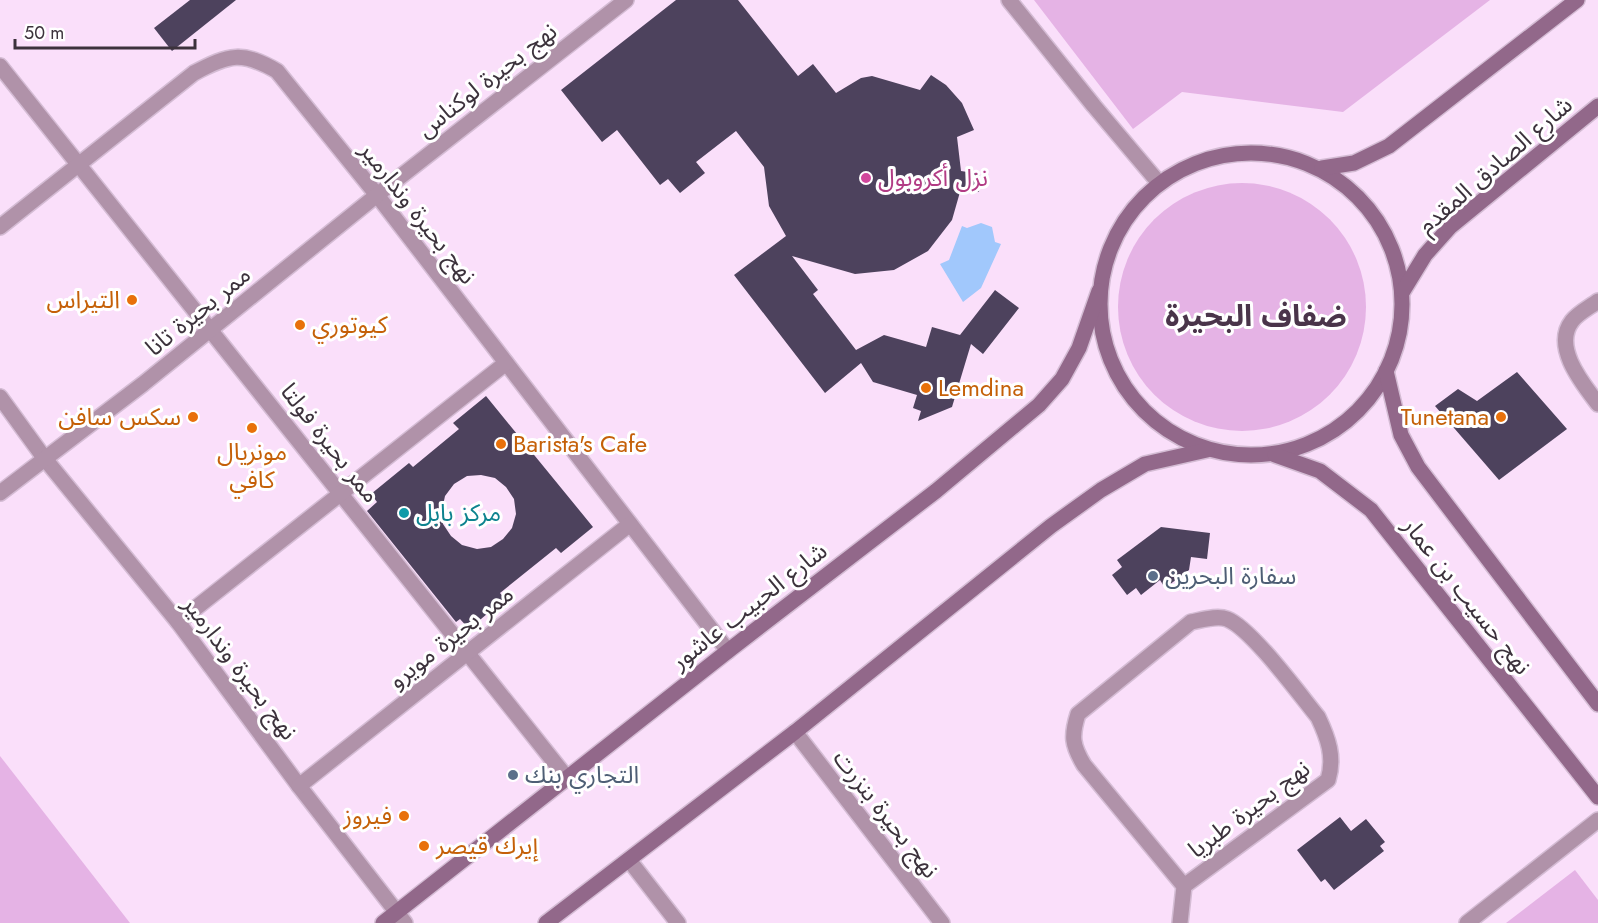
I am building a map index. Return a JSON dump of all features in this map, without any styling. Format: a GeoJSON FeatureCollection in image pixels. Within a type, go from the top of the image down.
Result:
{"type":"FeatureCollection","features":[{"type":"Feature","properties":{"kind":"main road"},"geometry":{"type":"LineString","coordinates":[[1322,168],[1354,163],[1389,146],[1577,0]]}},
{"type":"Feature","properties":{"kind":"main road","name":"شارع الصادق المقدم"},"geometry":{"type":"LineString","coordinates":[[1403,291],[1425,255],[1450,227],[1598,106]]}},
{"type":"Feature","properties":{"kind":"main road"},"geometry":{"type":"LineString","coordinates":[[546,923],[795,732],[1052,526],[1101,490],[1145,464],[1208,450],[1275,454],[1326,437],[1368,402],[1395,355],[1403,291],[1391,242],[1362,199],[1322,168],[1267,152],[1210,157],[1159,183]]}},
{"type":"Feature","properties":{"kind":"main road","name":"شارع الحبيب عاشور"},"geometry":{"type":"LineString","coordinates":[[383,923],[401,918],[567,778],[936,490],[1039,405],[1062,379],[1079,348],[1118,231],[1159,183]]}},
{"type":"Feature","properties":{"kind":"main road"},"geometry":{"type":"LineString","coordinates":[[1099,291],[1101,332],[1114,372],[1138,406],[1169,433],[1208,450]]}},
{"type":"Feature","properties":{"kind":"main road","name":"نهج حسيب بن عمار"},"geometry":{"type":"LineString","coordinates":[[1386,371],[1401,435],[1418,467],[1598,704]]}},
{"type":"Feature","properties":{"kind":"main road","name":"نهج حسيب بن عمار"},"geometry":{"type":"LineString","coordinates":[[1275,454],[1320,471],[1371,510],[1598,797]]}},
{"type":"Feature","properties":{"kind":"street","name":"نهج بحيرة لوكناس"},"geometry":{"type":"LineString","coordinates":[[377,195],[626,0]]}},
{"type":"Feature","properties":{"kind":"street"},"geometry":{"type":"LineString","coordinates":[[1009,0],[1159,183]]}},
{"type":"Feature","properties":{"kind":"street","name":"نهج بحيرة وندارمير"},"geometry":{"type":"LineString","coordinates":[[0,227],[194,73],[233,56],[257,60],[277,71],[377,195],[728,651]]}},
{"type":"Feature","properties":{"kind":"street","name":"ممر بحيرة فولتا"},"geometry":{"type":"LineString","coordinates":[[0,66],[567,778]]}},
{"type":"Feature","properties":{"kind":"street","name":"ممر بحيرة تانا"},"geometry":{"type":"LineString","coordinates":[[0,494],[211,329],[377,195]]}},
{"type":"Feature","properties":{"kind":"street"},"geometry":{"type":"LineString","coordinates":[[1598,301],[1572,321],[1566,335],[1567,353],[1577,375],[1598,404]]}},
{"type":"Feature","properties":{"kind":"street"},"geometry":{"type":"LineString","coordinates":[[178,622],[506,363]]}},
{"type":"Feature","properties":{"kind":"street","name":"نهج بحيرة وندارمير"},"geometry":{"type":"LineString","coordinates":[[0,397],[45,459],[178,622],[299,786],[401,918]]}},
{"type":"Feature","properties":{"kind":"street","name":"ممر بحيرة مويرو"},"geometry":{"type":"LineString","coordinates":[[299,786],[630,524]]}},
{"type":"Feature","properties":{"kind":"street","name":"نهج بحيرة طبريا"},"geometry":{"type":"LineString","coordinates":[[1180,923],[1184,886],[1084,765],[1075,750],[1073,731],[1078,714],[1191,622],[1226,618],[1244,629],[1318,717],[1326,733],[1332,756],[1331,769],[1328,780],[1184,886]]}},
{"type":"Feature","properties":{"kind":"street","name":"نهج بحيرة بنزرت"},"geometry":{"type":"LineString","coordinates":[[795,732],[942,923]]}},
{"type":"Feature","properties":{"kind":"street"},"geometry":{"type":"LineString","coordinates":[[1467,923],[1598,820]]}},
{"type":"Feature","properties":{"kind":"street"},"geometry":{"type":"LineString","coordinates":[[629,860],[678,923]]}},
{"type":"Feature","properties":{"kind":"shaded area"},"geometry":{"type":"Polygon","coordinates":[[[1034,0],[1490,0],[1343,112],[1182,92],[1133,129],[1034,0]]]}},
{"type":"Feature","properties":{"kind":"shaded area"},"geometry":{"type":"Polygon","coordinates":[[[1242,183],[1278,189],[1300,198],[1320,211],[1338,229],[1351,249],[1360,271],[1366,307],[1360,343],[1351,365],[1338,385],[1320,403],[1300,416],[1278,425],[1242,431],[1206,425],[1184,416],[1164,403],[1146,385],[1133,365],[1124,343],[1118,307],[1124,271],[1133,249],[1146,229],[1164,211],[1184,198],[1206,189],[1242,183]]]}},
{"type":"Feature","properties":{"kind":"shaded area"},"geometry":{"type":"Polygon","coordinates":[[[0,756],[130,923],[0,923],[0,756]]]}},
{"type":"Feature","properties":{"kind":"shaded area"},"geometry":{"type":"Polygon","coordinates":[[[1575,870],[1598,900],[1598,923],[1506,923],[1575,870]]]}},
{"type":"Feature","properties":{"kind":"water"},"geometry":{"type":"Polygon","coordinates":[[[981,223],[992,227],[995,242],[1001,244],[981,288],[963,302],[940,264],[949,260],[962,226],[967,228],[981,223]]]}},
{"type":"Feature","properties":{"kind":"building"},"geometry":{"type":"Polygon","coordinates":[[[190,0],[236,0],[172,51],[154,28],[190,0]]]}},
{"type":"Feature","properties":{"kind":"building"},"geometry":{"type":"Polygon","coordinates":[[[676,0],[738,0],[798,76],[813,64],[836,93],[861,78],[872,76],[920,90],[931,75],[946,85],[962,103],[974,130],[957,137],[961,171],[980,174],[979,192],[960,192],[952,220],[928,251],[894,270],[855,274],[792,256],[818,290],[813,294],[856,350],[884,335],[926,347],[932,327],[960,335],[995,290],[1019,308],[983,354],[971,344],[952,407],[918,421],[921,411],[913,408],[917,395],[873,382],[861,363],[825,393],[734,275],[786,236],[769,206],[764,167],[736,131],[696,162],[705,173],[680,193],[668,179],[660,185],[617,130],[602,142],[561,90],[676,0]]]}},
{"type":"Feature","properties":{"kind":"building","name":"Tunetana"},"geometry":{"type":"Polygon","coordinates":[[[1517,372],[1567,429],[1499,480],[1435,406],[1458,389],[1477,401],[1517,372]]]}},
{"type":"Feature","properties":{"kind":"building","name":"مركز بابل"},"geometry":{"type":"Polygon","coordinates":[[[486,396],[593,527],[561,553],[556,548],[500,593],[505,599],[469,629],[460,619],[456,622],[367,511],[377,502],[371,494],[409,463],[413,467],[459,429],[453,423],[486,396]],[[481,475],[467,476],[454,484],[445,496],[442,510],[443,524],[451,536],[462,545],[477,549],[491,547],[503,539],[512,528],[516,514],[514,499],[506,487],[495,478],[481,475]]]}},
{"type":"Feature","properties":{"kind":"building"},"geometry":{"type":"Polygon","coordinates":[[[1161,527],[1210,533],[1207,559],[1191,557],[1189,570],[1165,588],[1160,580],[1141,595],[1136,588],[1127,595],[1112,575],[1122,567],[1117,560],[1161,527]]]}},
{"type":"Feature","properties":{"kind":"building"},"geometry":{"type":"Polygon","coordinates":[[[1340,817],[1351,831],[1366,819],[1385,842],[1380,846],[1384,851],[1334,890],[1325,879],[1321,882],[1297,850],[1340,817]]]}},
{"type":"Feature","properties":{"kind":"place","name":"نزل أكروبول"},"geometry":{"type":"Point","coordinates":[866,178]}},
{"type":"Feature","properties":{"kind":"place","name":"التيراس"},"geometry":{"type":"Point","coordinates":[132,300]}},
{"type":"Feature","properties":{"kind":"place","name":"كيوتوري"},"geometry":{"type":"Point","coordinates":[300,325]}},
{"type":"Feature","properties":{"kind":"place","name":"Lemdina"},"geometry":{"type":"Point","coordinates":[926,388]}},
{"type":"Feature","properties":{"kind":"place","name":"سكس سافن"},"geometry":{"type":"Point","coordinates":[193,417]}},
{"type":"Feature","properties":{"kind":"place","name":"Tunetana"},"geometry":{"type":"Point","coordinates":[1501,417]}},
{"type":"Feature","properties":{"kind":"place","name":"مونريال كافي"},"geometry":{"type":"Point","coordinates":[252,428]}},
{"type":"Feature","properties":{"kind":"place","name":"Barista's Cafe"},"geometry":{"type":"Point","coordinates":[501,444]}},
{"type":"Feature","properties":{"kind":"place","name":"مركز بابل"},"geometry":{"type":"Point","coordinates":[404,513]}},
{"type":"Feature","properties":{"kind":"place","name":"سفارة البحرين"},"geometry":{"type":"Point","coordinates":[1153,576]}},
{"type":"Feature","properties":{"kind":"place","name":"التجاري بنك"},"geometry":{"type":"Point","coordinates":[513,775]}},
{"type":"Feature","properties":{"kind":"place","name":"فيروز"},"geometry":{"type":"Point","coordinates":[404,816]}},
{"type":"Feature","properties":{"kind":"place","name":"إيرك قيصر"},"geometry":{"type":"Point","coordinates":[424,846]}},
{"type":"Feature","properties":{"kind":"district","name":"ضفاف البحيرة"},"geometry":{"type":"Point","coordinates":[1256,316]}}]}
